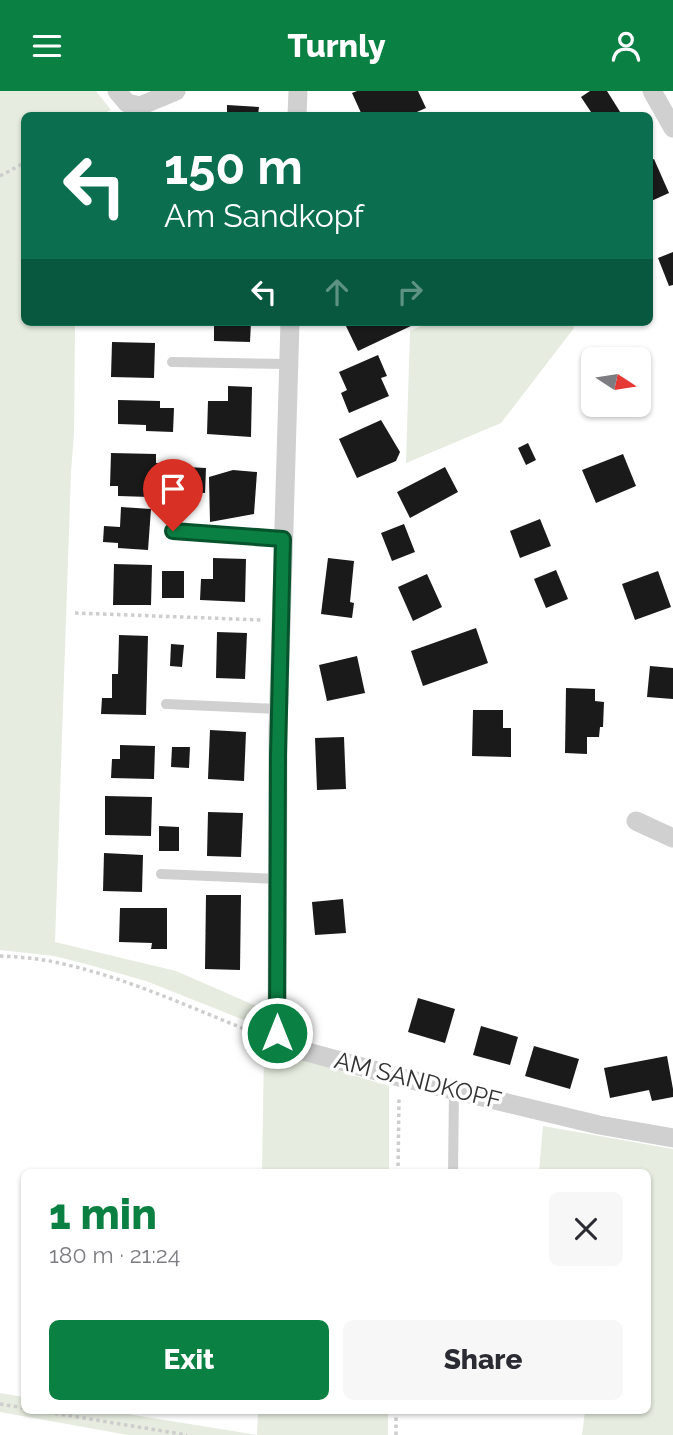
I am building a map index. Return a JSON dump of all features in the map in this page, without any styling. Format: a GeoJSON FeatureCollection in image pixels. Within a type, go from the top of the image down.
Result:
{"type":"FeatureCollection","features":[{"type":"Feature","properties":{"kind":"street"},"geometry":{"type":"LineString","coordinates":[[117,91],[127,103],[140,106],[176,91]]}},
{"type":"Feature","properties":{"kind":"street"},"geometry":{"type":"LineString","coordinates":[[297,112],[298,91]]}},
{"type":"Feature","properties":{"kind":"street"},"geometry":{"type":"LineString","coordinates":[[652,91],[673,128]]}},
{"type":"Feature","properties":{"kind":"street"},"geometry":{"type":"LineString","coordinates":[[277,1033],[279,709],[290,326]]}},
{"type":"Feature","properties":{"kind":"street"},"geometry":{"type":"LineString","coordinates":[[636,821],[673,838]]}},
{"type":"Feature","properties":{"kind":"street","name":"AM SANDKOPF"},"geometry":{"type":"LineString","coordinates":[[277,1033],[300,1050],[399,1077],[599,1125],[673,1138]]}},
{"type":"Feature","properties":{"kind":"lane"},"geometry":{"type":"LineString","coordinates":[[172,362],[289,364]]}},
{"type":"Feature","properties":{"kind":"lane"},"geometry":{"type":"LineString","coordinates":[[173,531],[283,539]]}},
{"type":"Feature","properties":{"kind":"lane"},"geometry":{"type":"LineString","coordinates":[[166,704],[279,709]]}},
{"type":"Feature","properties":{"kind":"lane"},"geometry":{"type":"LineString","coordinates":[[162,874],[277,879]]}},
{"type":"Feature","properties":{"kind":"lane"},"geometry":{"type":"LineString","coordinates":[[453,1169],[454,1090]]}},
{"type":"Feature","properties":{"kind":"path"},"geometry":{"type":"LineString","coordinates":[[0,176],[21,165]]}},
{"type":"Feature","properties":{"kind":"path"},"geometry":{"type":"LineString","coordinates":[[75,613],[281,621]]}},
{"type":"Feature","properties":{"kind":"path"},"geometry":{"type":"LineString","coordinates":[[0,956],[52,961],[83,969],[144,988],[242,1028],[277,1033]]}},
{"type":"Feature","properties":{"kind":"path"},"geometry":{"type":"LineString","coordinates":[[398,1169],[399,1077]]}},
{"type":"Feature","properties":{"kind":"path"},"geometry":{"type":"LineString","coordinates":[[0,1403],[21,1407]]}},
{"type":"Feature","properties":{"kind":"path"},"geometry":{"type":"LineString","coordinates":[[59,1414],[187,1435]]}},
{"type":"Feature","properties":{"kind":"path"},"geometry":{"type":"LineString","coordinates":[[396,1414],[396,1435]]}},
{"type":"Feature","properties":{"kind":"shaded area"},"geometry":{"type":"Polygon","coordinates":[[[0,91],[96,91],[111,110],[21,112],[21,326],[75,326],[74,433],[55,942],[176,971],[265,1010],[265,1020],[244,1020],[146,981],[86,964],[54,956],[0,950],[0,91]]]}},
{"type":"Feature","properties":{"kind":"shaded area"},"geometry":{"type":"Polygon","coordinates":[[[421,326],[574,328],[501,423],[406,463],[410,331],[421,326]]]}},
{"type":"Feature","properties":{"kind":"shaded area"},"geometry":{"type":"Polygon","coordinates":[[[264,1048],[389,1086],[389,1169],[262,1169],[264,1048]]]}},
{"type":"Feature","properties":{"kind":"shaded area"},"geometry":{"type":"Polygon","coordinates":[[[543,1126],[673,1149],[673,1435],[582,1435],[585,1414],[651,1414],[651,1169],[539,1169],[543,1126]]]}},
{"type":"Feature","properties":{"kind":"shaded area"},"geometry":{"type":"Polygon","coordinates":[[[0,1393],[21,1396],[21,1414],[128,1414],[257,1435],[128,1435],[0,1412],[0,1393]]]}},
{"type":"Feature","properties":{"kind":"shaded area"},"geometry":{"type":"Polygon","coordinates":[[[258,1414],[388,1414],[388,1435],[257,1435],[258,1414]]]}},
{"type":"Feature","properties":{"kind":"building"},"geometry":{"type":"Polygon","coordinates":[[[418,91],[426,108],[417,112],[361,112],[352,93],[418,91]]]}},
{"type":"Feature","properties":{"kind":"building"},"geometry":{"type":"Polygon","coordinates":[[[590,91],[607,91],[620,112],[591,112],[581,97],[590,91]]]}},
{"type":"Feature","properties":{"kind":"building"},"geometry":{"type":"Polygon","coordinates":[[[227,105],[259,107],[258,112],[227,112],[227,105]]]}},
{"type":"Feature","properties":{"kind":"building"},"geometry":{"type":"Polygon","coordinates":[[[653,159],[669,193],[653,200],[653,159]]]}},
{"type":"Feature","properties":{"kind":"building"},"geometry":{"type":"Polygon","coordinates":[[[673,252],[673,285],[669,286],[658,258],[673,252]]]}},
{"type":"Feature","properties":{"kind":"building"},"geometry":{"type":"Polygon","coordinates":[[[214,326],[251,326],[250,342],[214,341],[214,326]]]}},
{"type":"Feature","properties":{"kind":"building"},"geometry":{"type":"Polygon","coordinates":[[[346,326],[411,326],[358,351],[346,326]]]}},
{"type":"Feature","properties":{"kind":"building"},"geometry":{"type":"Polygon","coordinates":[[[112,342],[155,343],[154,378],[111,377],[112,342]]]}},
{"type":"Feature","properties":{"kind":"building"},"geometry":{"type":"Polygon","coordinates":[[[378,355],[387,376],[381,378],[389,396],[349,413],[341,393],[347,390],[339,372],[378,355]]]}},
{"type":"Feature","properties":{"kind":"building"},"geometry":{"type":"Polygon","coordinates":[[[228,386],[252,387],[251,437],[207,434],[208,401],[228,401],[228,386]]]}},
{"type":"Feature","properties":{"kind":"building"},"geometry":{"type":"Polygon","coordinates":[[[118,400],[160,401],[160,408],[174,408],[173,432],[146,431],[146,425],[118,424],[118,400]]]}},
{"type":"Feature","properties":{"kind":"building"},"geometry":{"type":"Polygon","coordinates":[[[381,420],[400,452],[396,461],[357,478],[339,439],[381,420]]]}},
{"type":"Feature","properties":{"kind":"building"},"geometry":{"type":"Polygon","coordinates":[[[528,443],[536,460],[526,465],[518,448],[528,443]]]}},
{"type":"Feature","properties":{"kind":"building"},"geometry":{"type":"Polygon","coordinates":[[[111,453],[156,454],[156,463],[170,464],[169,476],[156,475],[156,479],[150,479],[150,497],[118,496],[118,486],[110,486],[111,453]]]}},
{"type":"Feature","properties":{"kind":"building"},"geometry":{"type":"Polygon","coordinates":[[[623,454],[636,486],[596,503],[582,470],[623,454]]]}},
{"type":"Feature","properties":{"kind":"building"},"geometry":{"type":"Polygon","coordinates":[[[186,467],[206,468],[205,493],[185,492],[186,467]]]}},
{"type":"Feature","properties":{"kind":"building"},"geometry":{"type":"Polygon","coordinates":[[[445,467],[458,492],[410,518],[397,492],[445,467]]]}},
{"type":"Feature","properties":{"kind":"building"},"geometry":{"type":"Polygon","coordinates":[[[233,470],[257,472],[254,514],[210,522],[209,477],[233,470]]]}},
{"type":"Feature","properties":{"kind":"building"},"geometry":{"type":"Polygon","coordinates":[[[121,507],[151,509],[148,550],[118,548],[118,543],[103,542],[104,526],[120,527],[121,507]]]}},
{"type":"Feature","properties":{"kind":"building"},"geometry":{"type":"Polygon","coordinates":[[[540,519],[551,546],[520,558],[510,531],[540,519]]]}},
{"type":"Feature","properties":{"kind":"building"},"geometry":{"type":"Polygon","coordinates":[[[404,524],[415,552],[392,561],[381,533],[404,524]]]}},
{"type":"Feature","properties":{"kind":"building"},"geometry":{"type":"Polygon","coordinates":[[[213,558],[246,559],[245,602],[200,600],[201,579],[213,579],[213,558]]]}},
{"type":"Feature","properties":{"kind":"building"},"geometry":{"type":"Polygon","coordinates":[[[328,558],[354,561],[350,602],[354,603],[352,618],[321,614],[328,558]]]}},
{"type":"Feature","properties":{"kind":"building"},"geometry":{"type":"Polygon","coordinates":[[[114,564],[152,565],[151,605],[113,605],[114,564]]]}},
{"type":"Feature","properties":{"kind":"building"},"geometry":{"type":"Polygon","coordinates":[[[556,570],[568,599],[546,608],[534,579],[556,570]]]}},
{"type":"Feature","properties":{"kind":"building"},"geometry":{"type":"Polygon","coordinates":[[[162,571],[184,571],[184,598],[162,598],[162,571]]]}},
{"type":"Feature","properties":{"kind":"building"},"geometry":{"type":"Polygon","coordinates":[[[658,571],[671,607],[635,620],[622,584],[658,571]]]}},
{"type":"Feature","properties":{"kind":"building"},"geometry":{"type":"Polygon","coordinates":[[[427,574],[442,607],[413,621],[398,587],[427,574]]]}},
{"type":"Feature","properties":{"kind":"building"},"geometry":{"type":"Polygon","coordinates":[[[476,628],[488,663],[423,686],[411,651],[476,628]]]}},
{"type":"Feature","properties":{"kind":"building"},"geometry":{"type":"Polygon","coordinates":[[[217,632],[247,633],[245,679],[216,678],[217,632]]]}},
{"type":"Feature","properties":{"kind":"building"},"geometry":{"type":"Polygon","coordinates":[[[119,635],[148,636],[146,715],[101,714],[102,698],[112,698],[112,674],[118,674],[119,635]]]}},
{"type":"Feature","properties":{"kind":"building"},"geometry":{"type":"Polygon","coordinates":[[[171,644],[184,645],[182,667],[170,666],[171,644]]]}},
{"type":"Feature","properties":{"kind":"building"},"geometry":{"type":"Polygon","coordinates":[[[357,656],[365,693],[327,701],[319,665],[357,656]]]}},
{"type":"Feature","properties":{"kind":"building"},"geometry":{"type":"Polygon","coordinates":[[[650,666],[673,668],[673,699],[647,697],[650,666]]]}},
{"type":"Feature","properties":{"kind":"building"},"geometry":{"type":"Polygon","coordinates":[[[566,688],[595,689],[595,701],[604,702],[603,727],[600,727],[599,737],[587,737],[587,754],[565,753],[566,688]]]}},
{"type":"Feature","properties":{"kind":"building"},"geometry":{"type":"Polygon","coordinates":[[[473,710],[503,710],[503,728],[511,728],[511,757],[472,756],[473,710]]]}},
{"type":"Feature","properties":{"kind":"building"},"geometry":{"type":"Polygon","coordinates":[[[210,730],[246,732],[244,781],[208,779],[210,730]]]}},
{"type":"Feature","properties":{"kind":"building"},"geometry":{"type":"Polygon","coordinates":[[[344,737],[346,789],[317,790],[315,738],[344,737]]]}},
{"type":"Feature","properties":{"kind":"building"},"geometry":{"type":"Polygon","coordinates":[[[120,745],[155,746],[154,779],[111,778],[112,759],[120,759],[120,745]]]}},
{"type":"Feature","properties":{"kind":"building"},"geometry":{"type":"Polygon","coordinates":[[[172,747],[190,747],[189,768],[171,767],[172,747]]]}},
{"type":"Feature","properties":{"kind":"building"},"geometry":{"type":"Polygon","coordinates":[[[105,796],[152,797],[151,836],[105,835],[105,796]]]}},
{"type":"Feature","properties":{"kind":"building"},"geometry":{"type":"Polygon","coordinates":[[[208,812],[243,813],[241,857],[207,856],[208,812]]]}},
{"type":"Feature","properties":{"kind":"building"},"geometry":{"type":"Polygon","coordinates":[[[159,826],[179,827],[179,851],[159,851],[159,826]]]}},
{"type":"Feature","properties":{"kind":"building"},"geometry":{"type":"Polygon","coordinates":[[[104,853],[143,855],[142,892],[103,891],[104,853]]]}},
{"type":"Feature","properties":{"kind":"building"},"geometry":{"type":"Polygon","coordinates":[[[206,895],[241,895],[240,970],[205,969],[206,895]]]}},
{"type":"Feature","properties":{"kind":"building"},"geometry":{"type":"Polygon","coordinates":[[[343,899],[346,933],[315,935],[312,902],[343,899]]]}},
{"type":"Feature","properties":{"kind":"building"},"geometry":{"type":"Polygon","coordinates":[[[120,908],[167,908],[167,949],[151,949],[152,943],[119,942],[120,908]]]}},
{"type":"Feature","properties":{"kind":"building"},"geometry":{"type":"Polygon","coordinates":[[[418,998],[455,1009],[445,1043],[408,1032],[418,998]]]}},
{"type":"Feature","properties":{"kind":"building"},"geometry":{"type":"Polygon","coordinates":[[[481,1026],[518,1037],[510,1065],[473,1055],[481,1026]]]}},
{"type":"Feature","properties":{"kind":"building"},"geometry":{"type":"Polygon","coordinates":[[[534,1046],[579,1059],[570,1089],[525,1076],[534,1046]]]}},
{"type":"Feature","properties":{"kind":"building"},"geometry":{"type":"Polygon","coordinates":[[[667,1056],[673,1097],[652,1101],[649,1090],[610,1098],[604,1068],[667,1056]]]}},
{"type":"Feature","properties":{"kind":"route"},"geometry":{"type":"LineString","coordinates":[[173,531],[283,539],[278,755],[277,1033]]}}]}
